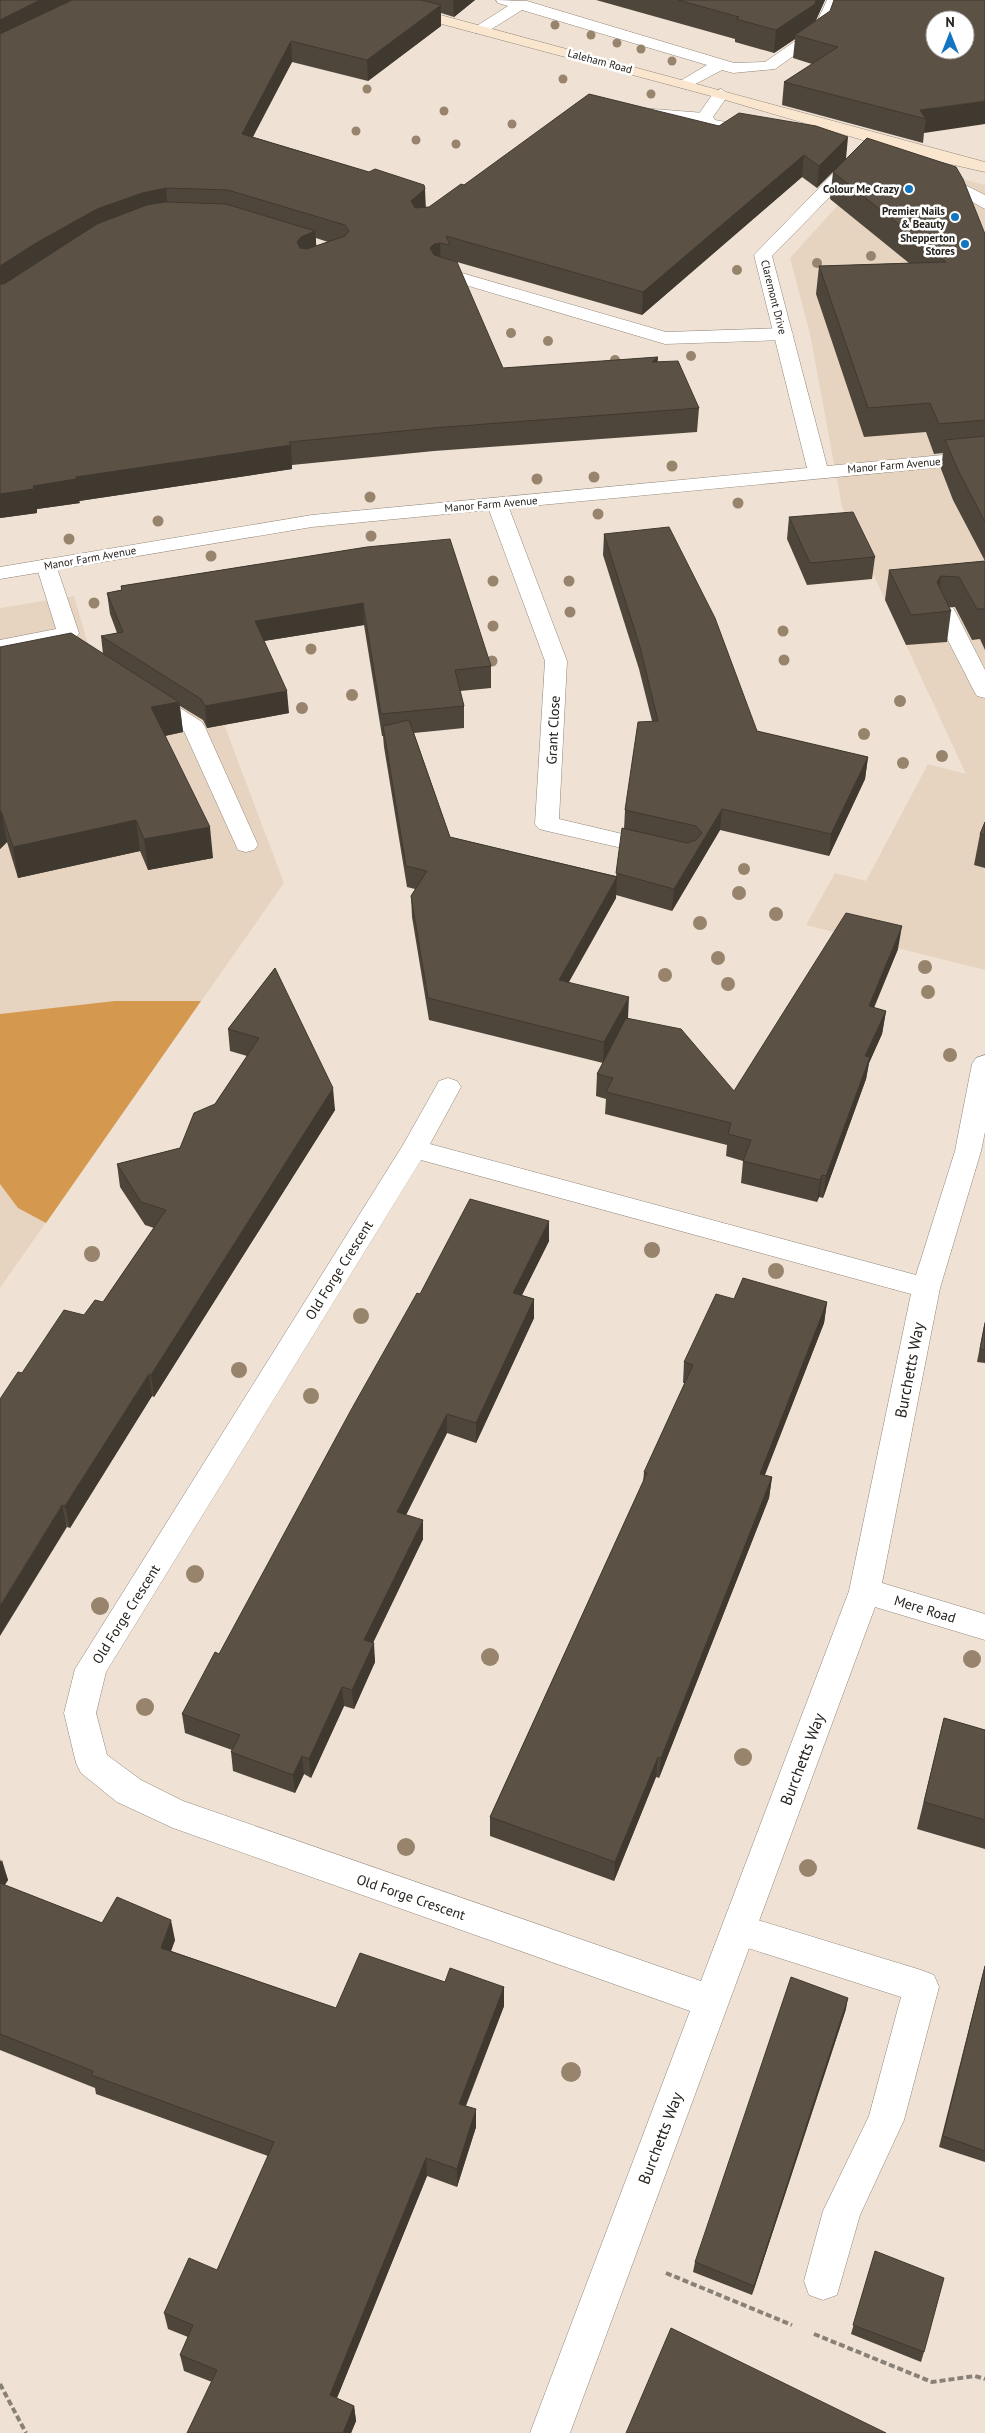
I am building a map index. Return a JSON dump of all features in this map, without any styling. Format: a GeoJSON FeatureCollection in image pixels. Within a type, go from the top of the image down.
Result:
{"type":"FeatureCollection","features":[{"type":"Feature","properties":{"kind":"main road","name":"Laleham Road"},"geometry":{"type":"LineString","coordinates":[[368,0],[686,84],[832,124],[903,146],[985,166]]}},
{"type":"Feature","properties":{"kind":"main road","name":"Laleham Road"},"geometry":{"type":"LineString","coordinates":[[832,124],[912,141],[979,149]]}},
{"type":"Feature","properties":{"kind":"street"},"geometry":{"type":"LineString","coordinates":[[503,0],[722,63],[732,68],[769,66],[821,30],[834,0]]}},
{"type":"Feature","properties":{"kind":"street"},"geometry":{"type":"LineString","coordinates":[[480,30],[522,4]]}},
{"type":"Feature","properties":{"kind":"street"},"geometry":{"type":"LineString","coordinates":[[686,84],[722,63]]}},
{"type":"Feature","properties":{"kind":"street"},"geometry":{"type":"LineString","coordinates":[[704,118],[721,94]]}},
{"type":"Feature","properties":{"kind":"street"},"geometry":{"type":"LineString","coordinates":[[627,111],[704,118],[710,124],[776,136]]}},
{"type":"Feature","properties":{"kind":"street","name":"Claremont Drive"},"geometry":{"type":"LineString","coordinates":[[818,471],[764,255],[851,154],[878,163]]}},
{"type":"Feature","properties":{"kind":"street"},"geometry":{"type":"LineString","coordinates":[[915,175],[962,190],[981,199],[985,204]]}},
{"type":"Feature","properties":{"kind":"street"},"geometry":{"type":"LineString","coordinates":[[441,272],[665,338],[784,334]]}},
{"type":"Feature","properties":{"kind":"street","name":"Manor Farm Avenue"},"geometry":{"type":"LineString","coordinates":[[0,573],[312,520],[497,504],[818,471],[985,457]]}},
{"type":"Feature","properties":{"kind":"street","name":"Grant Close"},"geometry":{"type":"LineString","coordinates":[[497,504],[556,661],[547,824],[676,853]]}},
{"type":"Feature","properties":{"kind":"street"},"geometry":{"type":"LineString","coordinates":[[0,646],[71,642],[46,565]]}},
{"type":"Feature","properties":{"kind":"street"},"geometry":{"type":"LineString","coordinates":[[945,613],[985,691]]}},
{"type":"Feature","properties":{"kind":"street"},"geometry":{"type":"LineString","coordinates":[[131,687],[194,727],[246,845]]}},
{"type":"Feature","properties":{"kind":"street","name":"Burchetts Way"},"geometry":{"type":"LineString","coordinates":[[550,2433],[865,1591],[926,1288],[977,1153],[985,1064]]}},
{"type":"Feature","properties":{"kind":"street","name":"Old Forge Crescent"},"geometry":{"type":"LineString","coordinates":[[448,1086],[414,1149],[91,1669],[80,1713],[93,1763],[129,1791],[173,1814],[712,2002]]}},
{"type":"Feature","properties":{"kind":"street"},"geometry":{"type":"LineString","coordinates":[[414,1149],[926,1288]]}},
{"type":"Feature","properties":{"kind":"street","name":"Mere Road"},"geometry":{"type":"LineString","coordinates":[[865,1591],[985,1627]]}},
{"type":"Feature","properties":{"kind":"street"},"geometry":{"type":"LineString","coordinates":[[738,1930],[921,1987],[886,2120],[842,2211],[823,2281]]}},
{"type":"Feature","properties":{"kind":"path"},"geometry":{"type":"LineString","coordinates":[[0,2384],[26,2433]]}},
{"type":"Feature","properties":{"kind":"shaded area"},"geometry":{"type":"Polygon","coordinates":[[[881,158],[985,185],[985,970],[806,925],[835,873],[866,881],[928,764],[966,774],[842,507],[810,334],[790,258],[881,158]]]}},
{"type":"Feature","properties":{"kind":"shaded area"},"geometry":{"type":"Polygon","coordinates":[[[74,596],[90,651],[180,707],[221,716],[284,883],[0,1288],[0,608],[74,596]]]}},
{"type":"Feature","properties":{"kind":"shaded area"},"geometry":{"type":"Polygon","coordinates":[[[115,1001],[201,1001],[46,1223],[18,1208],[0,1184],[0,1014],[115,1001]]]}},
{"type":"Feature","properties":{"kind":"building"},"geometry":{"type":"Polygon","coordinates":[[[0,0],[40,0],[0,20],[0,0]]]}},
{"type":"Feature","properties":{"kind":"building"},"geometry":{"type":"Polygon","coordinates":[[[72,0],[421,0],[441,5],[367,60],[291,41],[242,134],[369,172],[375,169],[424,185],[425,189],[411,201],[415,208],[429,207],[461,184],[464,185],[589,94],[719,126],[739,113],[816,126],[848,137],[819,166],[804,155],[643,292],[446,236],[450,245],[440,243],[434,244],[430,248],[434,255],[457,262],[503,368],[658,357],[652,362],[678,361],[699,408],[433,428],[289,442],[291,445],[76,477],[76,479],[33,486],[34,489],[0,494],[0,284],[4,284],[97,224],[147,205],[166,202],[226,204],[315,231],[301,237],[297,242],[300,248],[307,249],[345,236],[349,231],[345,225],[228,190],[166,188],[142,193],[97,209],[36,243],[0,266],[0,34],[72,0]]]}},
{"type":"Feature","properties":{"kind":"building"},"geometry":{"type":"Polygon","coordinates":[[[678,0],[816,0],[815,4],[776,30],[736,19],[739,17],[678,0]]]}},
{"type":"Feature","properties":{"kind":"building"},"geometry":{"type":"Polygon","coordinates":[[[834,0],[985,0],[985,101],[920,110],[926,119],[784,82],[838,47],[795,35],[830,11],[834,0]]]}},
{"type":"Feature","properties":{"kind":"building"},"geometry":{"type":"Polygon","coordinates":[[[867,138],[956,167],[963,179],[985,234],[985,420],[939,424],[930,403],[868,408],[819,266],[946,262],[833,172],[867,138]]]}},
{"type":"Feature","properties":{"kind":"building"},"geometry":{"type":"Polygon","coordinates":[[[985,436],[985,522],[945,440],[985,436]]]}},
{"type":"Feature","properties":{"kind":"building"},"geometry":{"type":"Polygon","coordinates":[[[853,512],[875,557],[810,563],[789,517],[853,512]]]}},
{"type":"Feature","properties":{"kind":"building"},"geometry":{"type":"Polygon","coordinates":[[[669,527],[715,618],[757,731],[868,757],[831,834],[722,809],[674,889],[616,873],[622,828],[687,843],[696,840],[702,833],[696,826],[625,810],[638,722],[658,721],[640,647],[604,534],[669,527]]]}},
{"type":"Feature","properties":{"kind":"building"},"geometry":{"type":"Polygon","coordinates":[[[450,539],[491,666],[455,670],[464,706],[381,714],[363,603],[255,621],[287,691],[205,706],[201,699],[101,636],[123,632],[107,593],[122,590],[121,586],[367,547],[450,539]]]}},
{"type":"Feature","properties":{"kind":"building"},"geometry":{"type":"Polygon","coordinates":[[[985,561],[985,609],[977,609],[959,577],[941,576],[937,582],[951,611],[911,615],[889,570],[985,561]]]}},
{"type":"Feature","properties":{"kind":"building"},"geometry":{"type":"Polygon","coordinates":[[[71,633],[179,702],[151,707],[210,827],[144,839],[136,820],[13,847],[1,811],[0,813],[0,647],[71,633]]]}},
{"type":"Feature","properties":{"kind":"building"},"geometry":{"type":"Polygon","coordinates":[[[409,720],[450,837],[617,877],[559,980],[629,997],[604,1042],[428,998],[411,896],[427,871],[406,866],[383,726],[409,720]]]}},
{"type":"Feature","properties":{"kind":"building"},"geometry":{"type":"Polygon","coordinates":[[[985,822],[985,835],[980,834],[985,822]]]}},
{"type":"Feature","properties":{"kind":"building"},"geometry":{"type":"Polygon","coordinates":[[[846,913],[902,926],[869,1006],[886,1011],[865,1056],[870,1057],[826,1176],[822,1175],[820,1180],[743,1161],[751,1140],[728,1134],[731,1123],[606,1092],[613,1078],[597,1074],[626,1018],[681,1029],[734,1091],[846,913]]]}},
{"type":"Feature","properties":{"kind":"building"},"geometry":{"type":"Polygon","coordinates":[[[275,968],[333,1088],[151,1375],[149,1374],[65,1506],[62,1505],[0,1606],[0,1399],[18,1372],[22,1373],[64,1310],[84,1315],[95,1300],[103,1302],[166,1210],[141,1202],[117,1164],[180,1148],[194,1113],[215,1104],[259,1038],[228,1029],[275,968]]]}},
{"type":"Feature","properties":{"kind":"building"},"geometry":{"type":"Polygon","coordinates":[[[470,1199],[549,1221],[513,1293],[534,1299],[476,1423],[447,1414],[397,1512],[423,1520],[364,1640],[374,1643],[352,1690],[342,1687],[309,1759],[302,1756],[293,1775],[231,1752],[240,1735],[182,1714],[215,1652],[219,1654],[351,1410],[417,1293],[420,1294],[470,1199]]]}},
{"type":"Feature","properties":{"kind":"building"},"geometry":{"type":"Polygon","coordinates":[[[743,1278],[827,1302],[760,1474],[772,1477],[661,1758],[658,1757],[615,1862],[490,1817],[647,1473],[644,1472],[693,1365],[684,1362],[716,1294],[734,1299],[743,1278]]]}},
{"type":"Feature","properties":{"kind":"building"},"geometry":{"type":"Polygon","coordinates":[[[985,1323],[985,1350],[980,1349],[985,1323]]]}},
{"type":"Feature","properties":{"kind":"building"},"geometry":{"type":"Polygon","coordinates":[[[944,1718],[985,1730],[985,1820],[924,1802],[944,1718]]]}},
{"type":"Feature","properties":{"kind":"building"},"geometry":{"type":"Polygon","coordinates":[[[0,1883],[102,1923],[117,1897],[171,1920],[161,1948],[336,2008],[360,1953],[445,1982],[450,1968],[504,1987],[459,2104],[476,2109],[457,2169],[426,2158],[330,2395],[354,2406],[343,2433],[187,2433],[217,2370],[180,2355],[193,2325],[164,2313],[189,2258],[217,2270],[274,2142],[91,2075],[93,2071],[0,2034],[0,1883]]]}},
{"type":"Feature","properties":{"kind":"building"},"geometry":{"type":"Polygon","coordinates":[[[985,1966],[985,2151],[943,2136],[985,1966]]]}},
{"type":"Feature","properties":{"kind":"building"},"geometry":{"type":"Polygon","coordinates":[[[791,1977],[848,1998],[754,2286],[695,2262],[791,1977]]]}},
{"type":"Feature","properties":{"kind":"building"},"geometry":{"type":"Polygon","coordinates":[[[875,2251],[944,2278],[924,2352],[853,2325],[875,2251]]]}},
{"type":"Feature","properties":{"kind":"building"},"geometry":{"type":"Polygon","coordinates":[[[671,2328],[886,2433],[626,2433],[671,2328]]]}},
{"type":"Feature","properties":{"kind":"place","name":"Colour Me Crazy"},"geometry":{"type":"Point","coordinates":[909,189]}},
{"type":"Feature","properties":{"kind":"place","name":"Premier Nails & Beauty"},"geometry":{"type":"Point","coordinates":[955,217]}},
{"type":"Feature","properties":{"kind":"place","name":"Shepperton Stores"},"geometry":{"type":"Point","coordinates":[965,244]}}]}
